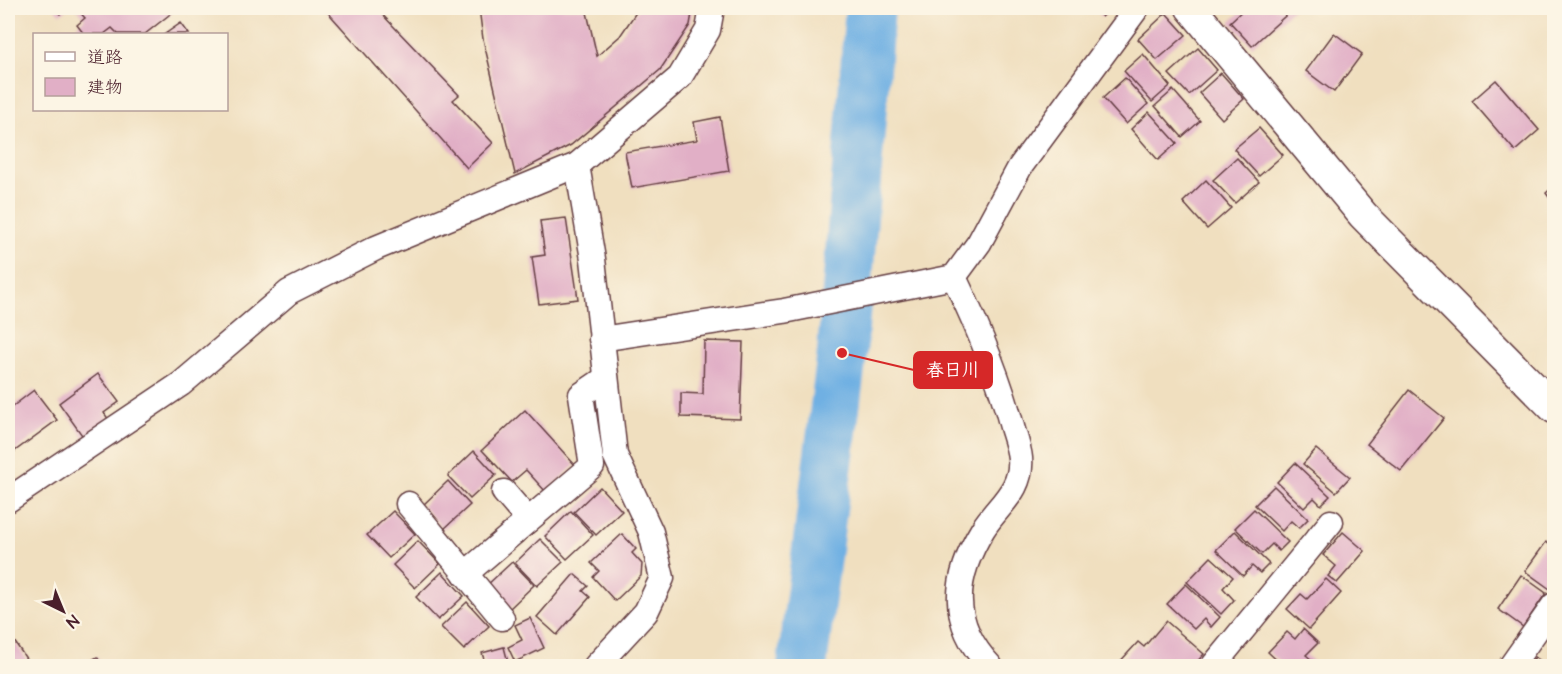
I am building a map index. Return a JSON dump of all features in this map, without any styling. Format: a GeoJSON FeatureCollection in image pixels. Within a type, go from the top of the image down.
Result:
{"type":"FeatureCollection","features":[{"type":"Feature","properties":{"kind":"street"},"geometry":{"type":"LineString","coordinates":[[8,500],[181,384],[289,292],[376,248],[577,165],[680,77],[708,30],[712,8]]}},
{"type":"Feature","properties":{"kind":"street"},"geometry":{"type":"LineString","coordinates":[[601,339],[784,311],[954,277],[979,243],[1020,167],[1137,8]]}},
{"type":"Feature","properties":{"kind":"street"},"geometry":{"type":"LineString","coordinates":[[1191,8],[1363,215],[1554,408]]}},
{"type":"Feature","properties":{"kind":"street"},"geometry":{"type":"LineString","coordinates":[[577,165],[593,259],[615,455],[651,532],[662,578],[646,612],[596,666]]}},
{"type":"Feature","properties":{"kind":"street"},"geometry":{"type":"LineString","coordinates":[[954,277],[973,317],[1007,407],[1021,459],[1015,491],[984,528],[960,579],[958,601],[973,649],[990,666]]}},
{"type":"Feature","properties":{"kind":"street"},"geometry":{"type":"LineString","coordinates":[[465,574],[592,466],[581,395],[606,378]]}},
{"type":"Feature","properties":{"kind":"street"},"geometry":{"type":"LineString","coordinates":[[504,492],[528,520]]}},
{"type":"Feature","properties":{"kind":"street"},"geometry":{"type":"LineString","coordinates":[[408,504],[502,618]]}},
{"type":"Feature","properties":{"kind":"street"},"geometry":{"type":"LineString","coordinates":[[1214,666],[1331,522]]}},
{"type":"Feature","properties":{"kind":"street"},"geometry":{"type":"LineString","coordinates":[[1511,666],[1554,605]]}},
{"type":"Feature","properties":{"kind":"building"},"geometry":{"type":"Polygon","coordinates":[[[54,8],[69,8],[60,14],[54,8]]]}},
{"type":"Feature","properties":{"kind":"building"},"geometry":{"type":"Polygon","coordinates":[[[76,8],[171,8],[174,11],[146,33],[117,33],[112,28],[105,33],[83,33],[77,25],[85,18],[76,8]]]}},
{"type":"Feature","properties":{"kind":"building"},"geometry":{"type":"Polygon","coordinates":[[[324,8],[376,8],[459,95],[453,100],[493,143],[467,168],[324,8]]]}},
{"type":"Feature","properties":{"kind":"building"},"geometry":{"type":"Polygon","coordinates":[[[479,8],[586,8],[597,56],[620,36],[639,8],[693,8],[690,25],[660,70],[571,145],[515,174],[483,39],[479,8]]]}},
{"type":"Feature","properties":{"kind":"building"},"geometry":{"type":"Polygon","coordinates":[[[1094,8],[1112,8],[1102,17],[1094,8]]]}},
{"type":"Feature","properties":{"kind":"building"},"geometry":{"type":"Polygon","coordinates":[[[1245,8],[1294,8],[1252,46],[1230,22],[1245,8]]]}},
{"type":"Feature","properties":{"kind":"building"},"geometry":{"type":"Polygon","coordinates":[[[1166,13],[1186,35],[1157,60],[1138,39],[1166,13]]]}},
{"type":"Feature","properties":{"kind":"building"},"geometry":{"type":"Polygon","coordinates":[[[181,23],[188,33],[166,33],[181,23]]]}},
{"type":"Feature","properties":{"kind":"building"},"geometry":{"type":"Polygon","coordinates":[[[1334,33],[1362,54],[1334,92],[1306,71],[1334,33]]]}},
{"type":"Feature","properties":{"kind":"building"},"geometry":{"type":"Polygon","coordinates":[[[1198,48],[1217,70],[1189,95],[1169,74],[1198,48]]]}},
{"type":"Feature","properties":{"kind":"building"},"geometry":{"type":"Polygon","coordinates":[[[1143,54],[1170,86],[1152,102],[1124,71],[1143,54]]]}},
{"type":"Feature","properties":{"kind":"building"},"geometry":{"type":"Polygon","coordinates":[[[1221,73],[1244,99],[1222,119],[1199,93],[1221,73]]]}},
{"type":"Feature","properties":{"kind":"building"},"geometry":{"type":"Polygon","coordinates":[[[1125,78],[1148,104],[1126,124],[1103,98],[1125,78]]]}},
{"type":"Feature","properties":{"kind":"building"},"geometry":{"type":"Polygon","coordinates":[[[1496,80],[1539,130],[1515,151],[1472,101],[1496,80]]]}},
{"type":"Feature","properties":{"kind":"building"},"geometry":{"type":"Polygon","coordinates":[[[1173,90],[1200,121],[1182,137],[1155,106],[1173,90]]]}},
{"type":"Feature","properties":{"kind":"building"},"geometry":{"type":"Polygon","coordinates":[[[1149,112],[1177,143],[1158,160],[1131,129],[1149,112]]]}},
{"type":"Feature","properties":{"kind":"building"},"geometry":{"type":"Polygon","coordinates":[[[720,117],[729,171],[632,188],[625,152],[697,140],[694,122],[720,117]]]}},
{"type":"Feature","properties":{"kind":"building"},"geometry":{"type":"Polygon","coordinates":[[[1259,128],[1283,155],[1259,176],[1234,149],[1259,128]]]}},
{"type":"Feature","properties":{"kind":"building"},"geometry":{"type":"Polygon","coordinates":[[[1237,158],[1259,182],[1235,203],[1213,180],[1237,158]]]}},
{"type":"Feature","properties":{"kind":"building"},"geometry":{"type":"Polygon","coordinates":[[[1206,180],[1231,208],[1207,229],[1183,202],[1206,180]]]}},
{"type":"Feature","properties":{"kind":"building"},"geometry":{"type":"Polygon","coordinates":[[[1554,186],[1554,204],[1546,193],[1554,186]]]}},
{"type":"Feature","properties":{"kind":"building"},"geometry":{"type":"Polygon","coordinates":[[[566,218],[578,299],[539,304],[532,257],[545,255],[540,221],[566,218]]]}},
{"type":"Feature","properties":{"kind":"building"},"geometry":{"type":"Polygon","coordinates":[[[704,341],[743,342],[740,419],[681,417],[681,393],[703,394],[704,341]]]}},
{"type":"Feature","properties":{"kind":"building"},"geometry":{"type":"Polygon","coordinates":[[[98,374],[119,402],[104,413],[109,420],[84,438],[59,403],[98,374]]]}},
{"type":"Feature","properties":{"kind":"building"},"geometry":{"type":"Polygon","coordinates":[[[34,390],[57,420],[8,456],[8,410],[34,390]]]}},
{"type":"Feature","properties":{"kind":"building"},"geometry":{"type":"Polygon","coordinates":[[[1409,390],[1444,418],[1401,471],[1367,444],[1409,390]]]}},
{"type":"Feature","properties":{"kind":"building"},"geometry":{"type":"Polygon","coordinates":[[[525,410],[575,465],[546,492],[526,470],[512,482],[482,450],[525,410]]]}},
{"type":"Feature","properties":{"kind":"building"},"geometry":{"type":"Polygon","coordinates":[[[1316,449],[1350,477],[1336,492],[1303,464],[1316,449]]]}},
{"type":"Feature","properties":{"kind":"building"},"geometry":{"type":"Polygon","coordinates":[[[474,451],[496,475],[470,499],[448,476],[474,451]]]}},
{"type":"Feature","properties":{"kind":"building"},"geometry":{"type":"Polygon","coordinates":[[[1295,463],[1330,496],[1321,505],[1314,498],[1304,508],[1277,482],[1295,463]]]}},
{"type":"Feature","properties":{"kind":"building"},"geometry":{"type":"Polygon","coordinates":[[[448,481],[470,505],[444,529],[422,506],[448,481]]]}},
{"type":"Feature","properties":{"kind":"building"},"geometry":{"type":"Polygon","coordinates":[[[1274,486],[1308,519],[1299,528],[1291,521],[1282,531],[1255,505],[1274,486]]]}},
{"type":"Feature","properties":{"kind":"building"},"geometry":{"type":"Polygon","coordinates":[[[600,487],[622,511],[596,535],[574,512],[600,487]]]}},
{"type":"Feature","properties":{"kind":"building"},"geometry":{"type":"Polygon","coordinates":[[[1254,509],[1288,542],[1279,551],[1272,544],[1262,554],[1235,528],[1254,509]]]}},
{"type":"Feature","properties":{"kind":"building"},"geometry":{"type":"Polygon","coordinates":[[[393,511],[415,534],[389,558],[367,535],[393,511]]]}},
{"type":"Feature","properties":{"kind":"building"},"geometry":{"type":"Polygon","coordinates":[[[571,511],[593,535],[567,559],[545,536],[571,511]]]}},
{"type":"Feature","properties":{"kind":"building"},"geometry":{"type":"Polygon","coordinates":[[[1235,531],[1269,564],[1260,573],[1252,566],[1243,576],[1216,550],[1235,531]]]}},
{"type":"Feature","properties":{"kind":"building"},"geometry":{"type":"Polygon","coordinates":[[[1343,532],[1365,551],[1337,583],[1328,576],[1336,566],[1323,555],[1343,532]]]}},
{"type":"Feature","properties":{"kind":"building"},"geometry":{"type":"Polygon","coordinates":[[[622,534],[636,549],[632,553],[642,564],[641,576],[615,601],[593,577],[599,571],[591,563],[622,534]]]}},
{"type":"Feature","properties":{"kind":"building"},"geometry":{"type":"Polygon","coordinates":[[[540,539],[563,562],[537,586],[515,563],[540,539]]]}},
{"type":"Feature","properties":{"kind":"building"},"geometry":{"type":"Polygon","coordinates":[[[418,541],[440,564],[415,588],[393,565],[418,541]]]}},
{"type":"Feature","properties":{"kind":"building"},"geometry":{"type":"Polygon","coordinates":[[[1546,542],[1554,548],[1554,582],[1550,589],[1525,571],[1546,542]]]}},
{"type":"Feature","properties":{"kind":"building"},"geometry":{"type":"Polygon","coordinates":[[[1211,557],[1233,577],[1223,588],[1234,600],[1221,614],[1187,582],[1211,557]]]}},
{"type":"Feature","properties":{"kind":"building"},"geometry":{"type":"Polygon","coordinates":[[[512,562],[534,585],[508,610],[486,586],[512,562]]]}},
{"type":"Feature","properties":{"kind":"building"},"geometry":{"type":"Polygon","coordinates":[[[442,572],[464,596],[438,620],[416,597],[442,572]]]}},
{"type":"Feature","properties":{"kind":"building"},"geometry":{"type":"Polygon","coordinates":[[[574,574],[588,586],[583,591],[590,597],[557,635],[537,617],[574,574]]]}},
{"type":"Feature","properties":{"kind":"building"},"geometry":{"type":"Polygon","coordinates":[[[1521,575],[1546,593],[1523,627],[1498,609],[1521,575]]]}},
{"type":"Feature","properties":{"kind":"building"},"geometry":{"type":"Polygon","coordinates":[[[1326,579],[1341,593],[1309,629],[1287,609],[1301,594],[1307,599],[1326,579]]]}},
{"type":"Feature","properties":{"kind":"building"},"geometry":{"type":"Polygon","coordinates":[[[1186,584],[1220,617],[1211,627],[1204,619],[1194,629],[1167,604],[1186,584]]]}},
{"type":"Feature","properties":{"kind":"building"},"geometry":{"type":"Polygon","coordinates":[[[467,602],[489,626],[464,650],[441,627],[467,602]]]}},
{"type":"Feature","properties":{"kind":"building"},"geometry":{"type":"Polygon","coordinates":[[[530,618],[544,648],[515,662],[508,647],[522,640],[515,625],[530,618]]]}},
{"type":"Feature","properties":{"kind":"building"},"geometry":{"type":"Polygon","coordinates":[[[1166,621],[1204,654],[1193,666],[1116,666],[1138,642],[1144,647],[1166,621]]]}},
{"type":"Feature","properties":{"kind":"building"},"geometry":{"type":"Polygon","coordinates":[[[1303,629],[1318,643],[1306,655],[1313,661],[1307,666],[1283,666],[1268,652],[1287,632],[1295,639],[1303,629]]]}},
{"type":"Feature","properties":{"kind":"building"},"geometry":{"type":"Polygon","coordinates":[[[12,638],[31,666],[8,666],[8,641],[12,638]]]}},
{"type":"Feature","properties":{"kind":"building"},"geometry":{"type":"Polygon","coordinates":[[[504,647],[509,666],[486,666],[482,653],[504,647]]]}},
{"type":"Feature","properties":{"kind":"building"},"geometry":{"type":"Polygon","coordinates":[[[97,657],[103,666],[82,666],[97,657]]]}},
{"type":"Feature","properties":{"kind":"building"},"geometry":{"type":"Polygon","coordinates":[[[1535,657],[1548,666],[1528,666],[1535,657]]]}},
{"type":"Feature","properties":{"kind":"waterway"},"geometry":{"type":"LineString","coordinates":[[802,666],[842,353],[870,8]]}},
{"type":"Feature","properties":{"kind":"place","name":"春日川"},"geometry":{"type":"Point","coordinates":[842,353]}}]}
